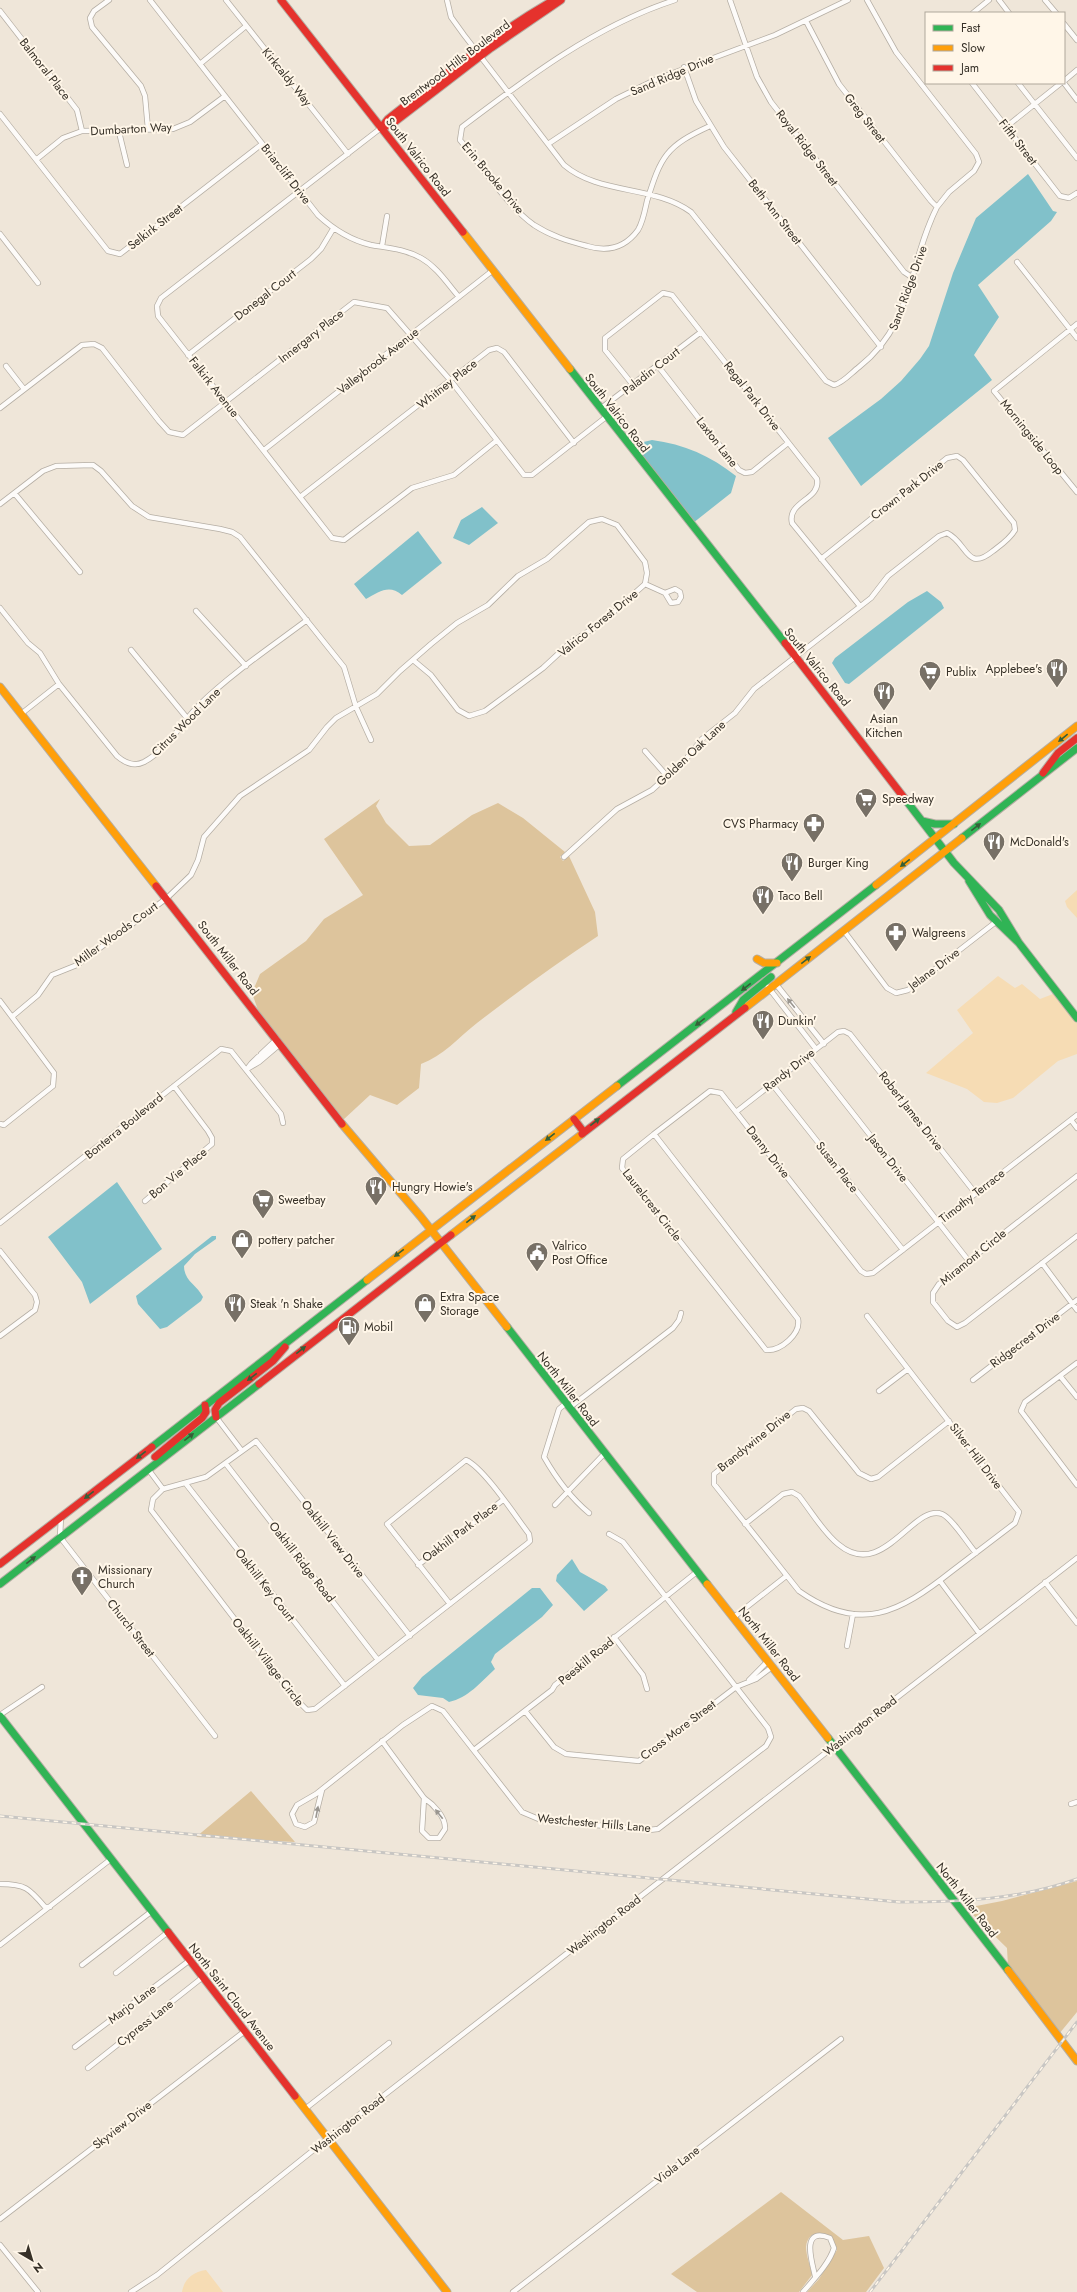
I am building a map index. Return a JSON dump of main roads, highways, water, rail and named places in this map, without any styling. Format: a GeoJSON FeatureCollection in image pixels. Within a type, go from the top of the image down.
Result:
{"type":"FeatureCollection","features":[{"type":"Feature","properties":{"kind":"main road","name":"South Valrico Road"},"geometry":{"type":"LineString","coordinates":[[281,0],[969,881]]}},
{"type":"Feature","properties":{"kind":"main road","name":"Brentwood Hills Boulevard"},"geometry":{"type":"LineString","coordinates":[[381,128],[392,124],[516,22],[554,0]]}},
{"type":"Feature","properties":{"kind":"main road","name":"Brentwood Hills Boulevard"},"geometry":{"type":"LineString","coordinates":[[478,53],[561,0]]}},
{"type":"Feature","properties":{"kind":"main road","name":"South Miller Road"},"geometry":{"type":"LineString","coordinates":[[0,687],[349,1132],[390,1179],[440,1243]]}},
{"type":"Feature","properties":{"kind":"main road"},"geometry":{"type":"LineString","coordinates":[[1,1562],[777,963],[936,839],[1077,726]]}},
{"type":"Feature","properties":{"kind":"main road"},"geometry":{"type":"LineString","coordinates":[[1041,777],[1048,764],[1058,753],[1077,738]]}},
{"type":"Feature","properties":{"kind":"main road"},"geometry":{"type":"LineString","coordinates":[[0,1584],[583,1131],[776,984],[1077,748]]}},
{"type":"Feature","properties":{"kind":"main road"},"geometry":{"type":"LineString","coordinates":[[922,821],[935,824],[954,824]]}},
{"type":"Feature","properties":{"kind":"main road"},"geometry":{"type":"LineString","coordinates":[[969,881],[973,892],[1010,937],[1019,943]]}},
{"type":"Feature","properties":{"kind":"main road"},"geometry":{"type":"LineString","coordinates":[[969,881],[978,887],[1015,933],[1019,943],[1077,1018]]}},
{"type":"Feature","properties":{"kind":"main road"},"geometry":{"type":"LineString","coordinates":[[757,959],[764,963],[777,963]]}},
{"type":"Feature","properties":{"kind":"main road"},"geometry":{"type":"LineString","coordinates":[[733,1016],[743,1000],[768,980]]}},
{"type":"Feature","properties":{"kind":"main road"},"geometry":{"type":"LineString","coordinates":[[574,1119],[583,1131]]}},
{"type":"Feature","properties":{"kind":"main road","name":"North Miller Road"},"geometry":{"type":"LineString","coordinates":[[440,1243],[734,1617],[993,1950],[1077,2061]]}},
{"type":"Feature","properties":{"kind":"main road"},"geometry":{"type":"LineString","coordinates":[[216,1417],[214,1410],[219,1403],[273,1361],[289,1340]]}},
{"type":"Feature","properties":{"kind":"main road"},"geometry":{"type":"LineString","coordinates":[[134,1480],[172,1442],[202,1418],[206,1412],[205,1405]]}},
{"type":"Feature","properties":{"kind":"main road","name":"North Saint Cloud Avenue"},"geometry":{"type":"LineString","coordinates":[[0,1716],[447,2292]]}},
{"type":"Feature","properties":{"kind":"water"},"geometry":{"type":"Polygon","coordinates":[[[1028,174],[1053,211],[1057,212],[1051,221],[978,285],[999,317],[974,355],[992,380],[861,486],[828,438],[881,399],[901,381],[920,359],[929,346],[953,273],[976,218],[1028,174]]]}},
{"type":"Feature","properties":{"kind":"water"},"geometry":{"type":"Polygon","coordinates":[[[652,440],[675,444],[697,452],[717,462],[736,476],[731,493],[693,523],[631,445],[652,440]]]}},
{"type":"Feature","properties":{"kind":"water"},"geometry":{"type":"Polygon","coordinates":[[[482,507],[498,523],[469,545],[453,538],[461,520],[482,507]]]}},
{"type":"Feature","properties":{"kind":"water"},"geometry":{"type":"Polygon","coordinates":[[[418,531],[442,563],[402,595],[393,590],[384,590],[366,599],[354,584],[418,531]]]}},
{"type":"Feature","properties":{"kind":"water"},"geometry":{"type":"Polygon","coordinates":[[[927,591],[941,602],[944,608],[849,684],[845,683],[832,663],[835,658],[908,602],[927,591]]]}},
{"type":"Feature","properties":{"kind":"water"},"geometry":{"type":"Polygon","coordinates":[[[117,1182],[162,1249],[90,1304],[82,1282],[48,1237],[117,1182]]]}},
{"type":"Feature","properties":{"kind":"water"},"geometry":{"type":"Polygon","coordinates":[[[212,1236],[216,1236],[216,1239],[195,1254],[184,1266],[188,1279],[203,1297],[201,1301],[167,1327],[160,1329],[138,1304],[136,1296],[212,1236]]]}},
{"type":"Feature","properties":{"kind":"water"},"geometry":{"type":"Polygon","coordinates":[[[572,1559],[580,1572],[605,1586],[608,1590],[584,1611],[556,1581],[557,1575],[572,1559]]]}},
{"type":"Feature","properties":{"kind":"water"},"geometry":{"type":"Polygon","coordinates":[[[532,1588],[540,1588],[553,1605],[542,1617],[495,1654],[491,1662],[495,1669],[468,1693],[456,1700],[449,1702],[443,1698],[418,1695],[413,1688],[422,1677],[532,1588]]]}},
{"type":"Feature","properties":{"kind":"railway"},"geometry":{"type":"LineString","coordinates":[[0,1816],[899,1902],[966,1900],[1011,1896],[1055,1886],[1077,1879]]}},
{"type":"Feature","properties":{"kind":"railway"},"geometry":{"type":"LineString","coordinates":[[870,2292],[1077,2022]]}},
{"type":"Feature","properties":{"kind":"place","name":"Applebee's"},"geometry":{"type":"Point","coordinates":[1057,688]}},
{"type":"Feature","properties":{"kind":"place","name":"Publix"},"geometry":{"type":"Point","coordinates":[930,692]}},
{"type":"Feature","properties":{"kind":"place","name":"Asian Kitchen"},"geometry":{"type":"Point","coordinates":[884,712]}},
{"type":"Feature","properties":{"kind":"place","name":"Speedway"},"geometry":{"type":"Point","coordinates":[866,818]}},
{"type":"Feature","properties":{"kind":"place","name":"CVS Pharmacy"},"geometry":{"type":"Point","coordinates":[814,844]}},
{"type":"Feature","properties":{"kind":"place","name":"McDonald's"},"geometry":{"type":"Point","coordinates":[994,862]}},
{"type":"Feature","properties":{"kind":"place","name":"Burger King"},"geometry":{"type":"Point","coordinates":[792,882]}},
{"type":"Feature","properties":{"kind":"place","name":"Taco Bell"},"geometry":{"type":"Point","coordinates":[763,916]}},
{"type":"Feature","properties":{"kind":"place","name":"Walgreens"},"geometry":{"type":"Point","coordinates":[896,952]}},
{"type":"Feature","properties":{"kind":"place","name":"Dunkin'"},"geometry":{"type":"Point","coordinates":[763,1040]}},
{"type":"Feature","properties":{"kind":"place","name":"Hungry Howie's"},"geometry":{"type":"Point","coordinates":[376,1206]}},
{"type":"Feature","properties":{"kind":"place","name":"Sweetbay"},"geometry":{"type":"Point","coordinates":[263,1220]}},
{"type":"Feature","properties":{"kind":"place","name":"pottery patcher"},"geometry":{"type":"Point","coordinates":[242,1260]}},
{"type":"Feature","properties":{"kind":"place","name":"Valrico Post Office"},"geometry":{"type":"Point","coordinates":[537,1272]}},
{"type":"Feature","properties":{"kind":"place","name":"Steak 'n Shake"},"geometry":{"type":"Point","coordinates":[235,1324]}},
{"type":"Feature","properties":{"kind":"place","name":"Extra Space Storage"},"geometry":{"type":"Point","coordinates":[425,1324]}},
{"type":"Feature","properties":{"kind":"place","name":"Mobil"},"geometry":{"type":"Point","coordinates":[349,1346]}},
{"type":"Feature","properties":{"kind":"place","name":"Missionary Church"},"geometry":{"type":"Point","coordinates":[82,1596]}}]}
